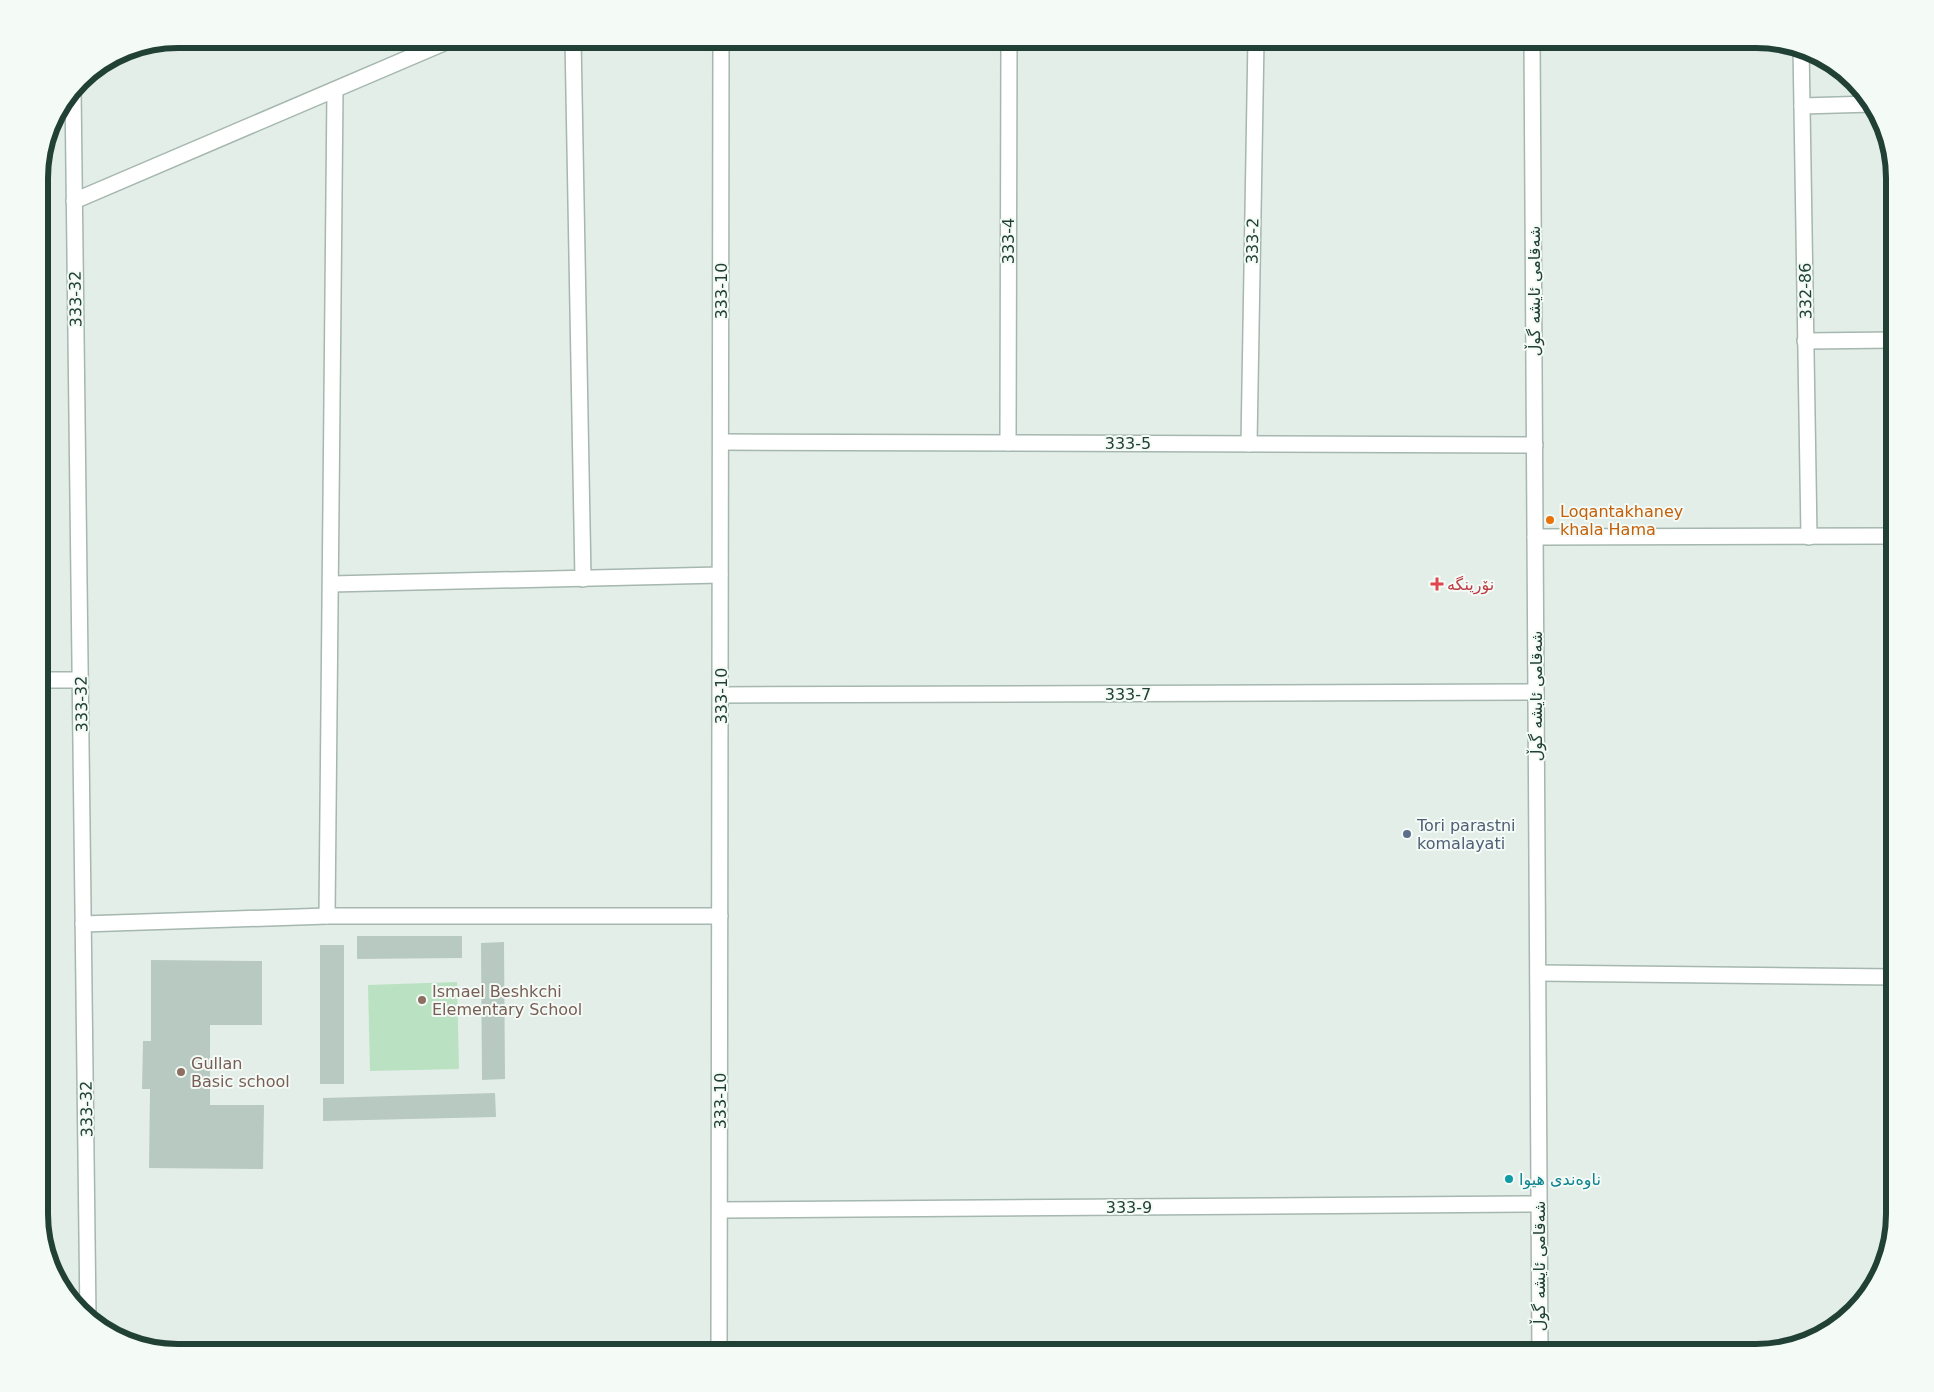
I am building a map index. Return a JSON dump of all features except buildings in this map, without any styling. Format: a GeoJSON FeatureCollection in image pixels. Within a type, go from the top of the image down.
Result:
{"type":"FeatureCollection","features":[{"type":"Feature","properties":{"kind":"street"},"geometry":{"type":"LineString","coordinates":[[74,201],[432,48]]}},
{"type":"Feature","properties":{"kind":"street"},"geometry":{"type":"LineString","coordinates":[[573,48],[583,579]]}},
{"type":"Feature","properties":{"kind":"street","name":"333-10"},"geometry":{"type":"LineString","coordinates":[[719,1344],[722,48]]}},
{"type":"Feature","properties":{"kind":"street","name":"333-4"},"geometry":{"type":"LineString","coordinates":[[1008,443],[1009,48]]}},
{"type":"Feature","properties":{"kind":"street","name":"333-2"},"geometry":{"type":"LineString","coordinates":[[1249,444],[1256,48]]}},
{"type":"Feature","properties":{"kind":"street","name":"شەقامی ئایشە گوڵ"},"geometry":{"type":"LineString","coordinates":[[1532,48],[1540,1344]]}},
{"type":"Feature","properties":{"kind":"street","name":"332-86"},"geometry":{"type":"LineString","coordinates":[[1801,55],[1809,537]]}},
{"type":"Feature","properties":{"kind":"street"},"geometry":{"type":"LineString","coordinates":[[327,916],[335,90]]}},
{"type":"Feature","properties":{"kind":"street","name":"333-32"},"geometry":{"type":"LineString","coordinates":[[73,99],[84,924],[81,1302]]}},
{"type":"Feature","properties":{"kind":"street"},"geometry":{"type":"LineString","coordinates":[[1802,106],[1864,104]]}},
{"type":"Feature","properties":{"kind":"street"},"geometry":{"type":"LineString","coordinates":[[1805,340],[1886,340]]}},
{"type":"Feature","properties":{"kind":"street","name":"333-5"},"geometry":{"type":"LineString","coordinates":[[721,442],[1534,445]]}},
{"type":"Feature","properties":{"kind":"street"},"geometry":{"type":"LineString","coordinates":[[1535,537],[1886,536]]}},
{"type":"Feature","properties":{"kind":"street"},"geometry":{"type":"LineString","coordinates":[[331,584],[720,575]]}},
{"type":"Feature","properties":{"kind":"street"},"geometry":{"type":"LineString","coordinates":[[48,680],[80,680]]}},
{"type":"Feature","properties":{"kind":"street","name":"333-7"},"geometry":{"type":"LineString","coordinates":[[720,695],[1536,692]]}},
{"type":"Feature","properties":{"kind":"street"},"geometry":{"type":"LineString","coordinates":[[84,924],[327,916],[720,916]]}},
{"type":"Feature","properties":{"kind":"street"},"geometry":{"type":"LineString","coordinates":[[1538,973],[1886,977]]}},
{"type":"Feature","properties":{"kind":"street","name":"333-9"},"geometry":{"type":"LineString","coordinates":[[720,1210],[1539,1204]]}},
{"type":"Feature","properties":{"kind":"green space"},"geometry":{"type":"Polygon","coordinates":[[[457,982],[459,1069],[370,1071],[368,985],[457,982]]]}},
{"type":"Feature","properties":{"kind":"place","name":"Loqantakhaney khala Hama"},"geometry":{"type":"Point","coordinates":[1550,520]}},
{"type":"Feature","properties":{"kind":"place","name":"نۆرینگە"},"geometry":{"type":"Point","coordinates":[1437,584]}},
{"type":"Feature","properties":{"kind":"place","name":"Tori parastni komalayati"},"geometry":{"type":"Point","coordinates":[1407,834]}},
{"type":"Feature","properties":{"kind":"place","name":"Ismael Beshkchi Elementary School"},"geometry":{"type":"Point","coordinates":[422,1000]}},
{"type":"Feature","properties":{"kind":"place","name":"Gullan Basic school"},"geometry":{"type":"Point","coordinates":[181,1072]}},
{"type":"Feature","properties":{"kind":"place","name":"ناوەندی هیوا"},"geometry":{"type":"Point","coordinates":[1509,1179]}}]}
